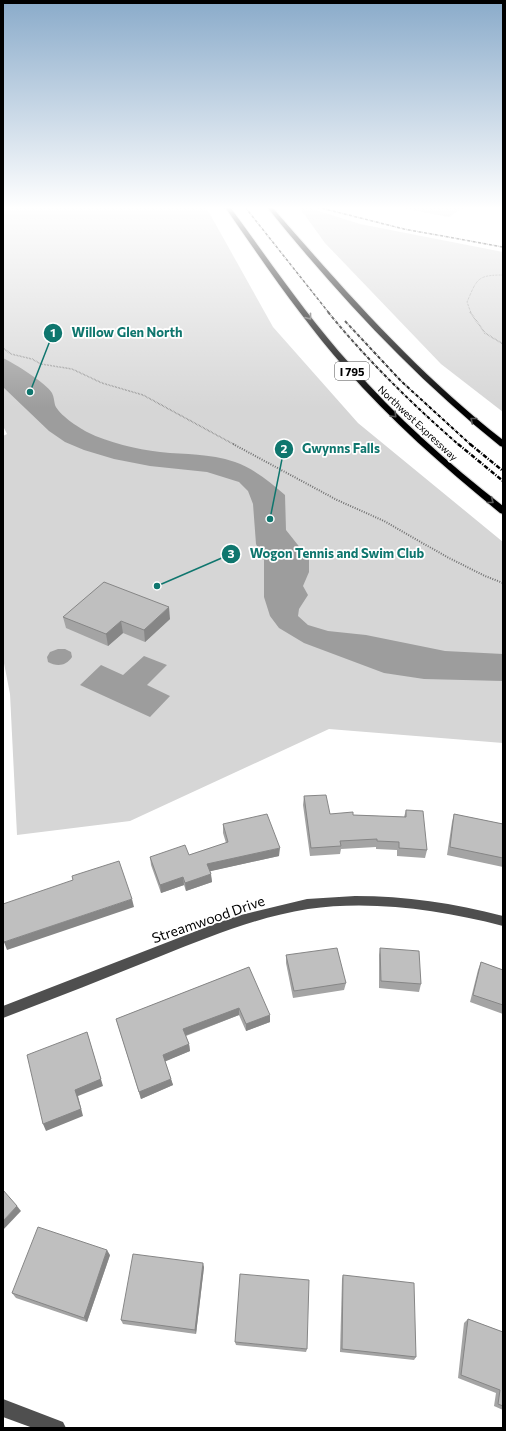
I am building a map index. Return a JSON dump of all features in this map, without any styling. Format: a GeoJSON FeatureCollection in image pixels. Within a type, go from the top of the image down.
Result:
{"type":"FeatureCollection","features":[{"type":"Feature","properties":{"kind":"highway","name":"Northwest Expressway"},"geometry":{"type":"LineString","coordinates":[[276,274],[340,357],[366,387],[410,432],[503,511]]}},
{"type":"Feature","properties":{"kind":"highway"},"geometry":{"type":"LineString","coordinates":[[326,274],[397,351],[423,377],[503,444]]}},
{"type":"Feature","properties":{"kind":"street","name":"Streamwood Drive"},"geometry":{"type":"LineString","coordinates":[[3,1012],[255,915],[304,904],[352,901],[399,901],[450,909],[503,921]]}},
{"type":"Feature","properties":{"kind":"street"},"geometry":{"type":"LineString","coordinates":[[3,1408],[58,1428]]}},
{"type":"Feature","properties":{"kind":"path"},"geometry":{"type":"LineString","coordinates":[[503,275],[486,275],[480,278],[473,288],[467,302],[470,314],[485,333],[503,344]]}},
{"type":"Feature","properties":{"kind":"path"},"geometry":{"type":"LineString","coordinates":[[3,348],[11,354],[32,358],[41,364],[72,369],[102,383],[143,395],[337,500],[384,521],[447,557],[485,576],[503,583]]}},
{"type":"Feature","properties":{"kind":"shaded area"},"geometry":{"type":"Polygon","coordinates":[[[3,274],[243,274],[273,327],[358,423],[503,542],[503,743],[329,729],[130,821],[17,835],[10,694],[3,658],[3,436],[7,434],[3,426],[3,274]]]}},
{"type":"Feature","properties":{"kind":"shaded area"},"geometry":{"type":"Polygon","coordinates":[[[355,274],[503,274],[503,412],[441,364],[355,274]]]}},
{"type":"Feature","properties":{"kind":"shaded area"},"geometry":{"type":"Polygon","coordinates":[[[3,358],[43,384],[52,393],[55,405],[60,413],[87,432],[113,442],[132,447],[160,452],[207,456],[235,462],[255,472],[285,495],[286,530],[309,559],[309,572],[303,586],[308,595],[299,609],[298,616],[308,625],[328,631],[366,635],[445,651],[503,654],[503,681],[424,679],[384,673],[304,643],[279,628],[270,616],[264,597],[264,560],[256,544],[253,504],[248,491],[239,482],[207,472],[150,466],[114,459],[84,450],[65,442],[49,431],[3,387],[3,358]]]}},
{"type":"Feature","properties":{"kind":"shaded area"},"geometry":{"type":"Polygon","coordinates":[[[58,649],[65,649],[71,652],[72,657],[70,660],[61,665],[55,665],[48,662],[47,657],[50,652],[58,649]]]}},
{"type":"Feature","properties":{"kind":"shaded area"},"geometry":{"type":"Polygon","coordinates":[[[144,656],[167,665],[147,685],[170,696],[150,717],[80,685],[101,665],[123,675],[144,656]]]}},
{"type":"Feature","properties":{"kind":"building"},"geometry":{"type":"Polygon","coordinates":[[[104,582],[169,607],[144,630],[121,621],[106,634],[63,617],[104,582]]]}},
{"type":"Feature","properties":{"kind":"building"},"geometry":{"type":"Polygon","coordinates":[[[326,795],[330,814],[353,812],[353,815],[406,817],[406,810],[423,811],[427,850],[399,848],[399,842],[377,841],[377,839],[340,841],[341,846],[311,848],[304,796],[326,795]]]}},
{"type":"Feature","properties":{"kind":"building"},"geometry":{"type":"Polygon","coordinates":[[[267,814],[280,848],[207,864],[211,874],[185,883],[183,877],[160,885],[150,857],[185,845],[189,855],[228,842],[223,824],[267,814]]]}},
{"type":"Feature","properties":{"kind":"building"},"geometry":{"type":"Polygon","coordinates":[[[454,814],[503,824],[503,858],[450,847],[454,814]]]}},
{"type":"Feature","properties":{"kind":"building"},"geometry":{"type":"Polygon","coordinates":[[[119,861],[132,899],[4,942],[3,904],[73,880],[72,876],[119,861]]]}},
{"type":"Feature","properties":{"kind":"building"},"geometry":{"type":"Polygon","coordinates":[[[337,948],[346,983],[294,991],[286,955],[337,948]]]}},
{"type":"Feature","properties":{"kind":"building"},"geometry":{"type":"Polygon","coordinates":[[[380,948],[419,951],[421,984],[381,981],[380,948]]]}},
{"type":"Feature","properties":{"kind":"building"},"geometry":{"type":"Polygon","coordinates":[[[481,962],[503,970],[503,1005],[473,995],[481,962]]]}},
{"type":"Feature","properties":{"kind":"building"},"geometry":{"type":"Polygon","coordinates":[[[249,967],[270,1015],[246,1024],[239,1008],[183,1029],[189,1044],[163,1055],[171,1079],[139,1092],[116,1019],[249,967]]]}},
{"type":"Feature","properties":{"kind":"building"},"geometry":{"type":"Polygon","coordinates":[[[87,1032],[101,1079],[75,1090],[81,1109],[43,1124],[27,1055],[87,1032]]]}},
{"type":"Feature","properties":{"kind":"building"},"geometry":{"type":"Polygon","coordinates":[[[3,1190],[17,1206],[3,1221],[3,1190]]]}},
{"type":"Feature","properties":{"kind":"building"},"geometry":{"type":"Polygon","coordinates":[[[38,1227],[107,1250],[84,1318],[12,1293],[38,1227]]]}},
{"type":"Feature","properties":{"kind":"building"},"geometry":{"type":"Polygon","coordinates":[[[133,1254],[203,1263],[195,1330],[121,1320],[133,1254]]]}},
{"type":"Feature","properties":{"kind":"building"},"geometry":{"type":"Polygon","coordinates":[[[240,1274],[309,1280],[307,1349],[235,1342],[240,1274]]]}},
{"type":"Feature","properties":{"kind":"building"},"geometry":{"type":"Polygon","coordinates":[[[343,1275],[414,1283],[416,1357],[342,1349],[343,1275]]]}},
{"type":"Feature","properties":{"kind":"building"},"geometry":{"type":"Polygon","coordinates":[[[468,1319],[503,1332],[503,1406],[498,1404],[500,1390],[461,1375],[468,1319]]]}},
{"type":"Feature","properties":{"kind":"railway"},"geometry":{"type":"LineString","coordinates":[[298,274],[329,313]]}},
{"type":"Feature","properties":{"kind":"railway"},"geometry":{"type":"LineString","coordinates":[[328,312],[390,381],[459,445]]}},
{"type":"Feature","properties":{"kind":"railway"},"geometry":{"type":"LineString","coordinates":[[345,321],[401,381],[471,445]]}},
{"type":"Feature","properties":{"kind":"railway"},"geometry":{"type":"LineString","coordinates":[[458,444],[503,481]]}},
{"type":"Feature","properties":{"kind":"railway"},"geometry":{"type":"LineString","coordinates":[[470,444],[503,471]]}},
{"type":"Feature","properties":{"kind":"place","name":"Willow Glen North"},"geometry":{"type":"Point","coordinates":[30,392]}},
{"type":"Feature","properties":{"kind":"place","name":"Gwynns Falls"},"geometry":{"type":"Point","coordinates":[270,519]}},
{"type":"Feature","properties":{"kind":"place","name":"Wogon Tennis and Swim Club"},"geometry":{"type":"Point","coordinates":[157,586]}}]}
